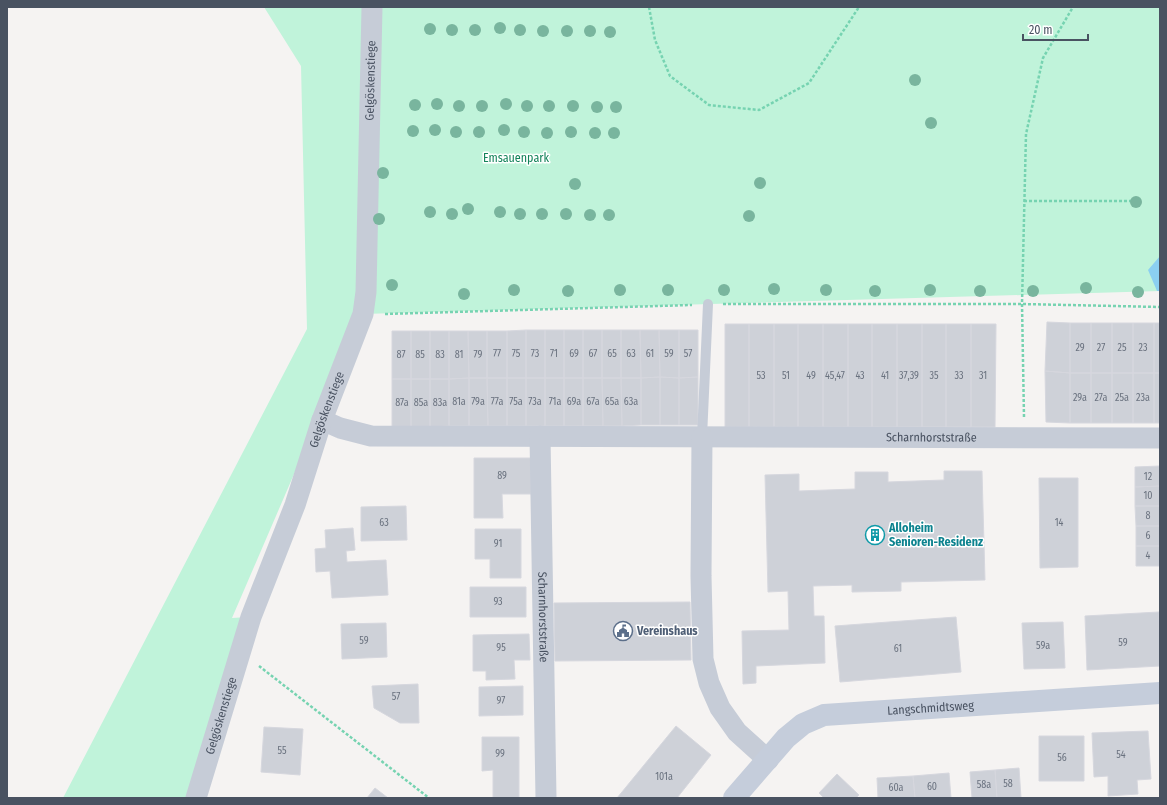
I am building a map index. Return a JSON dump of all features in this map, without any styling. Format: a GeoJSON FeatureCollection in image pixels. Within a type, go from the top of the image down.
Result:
{"type":"FeatureCollection","features":[{"type":"Feature","properties":{"kind":"street","name":"Gelgöskenstiege"},"geometry":{"type":"LineString","coordinates":[[196,798],[251,617],[295,505],[322,420],[362,314],[366,292],[372,7]]}},
{"type":"Feature","properties":{"kind":"street","name":"Scharnhorststraße"},"geometry":{"type":"LineString","coordinates":[[322,420],[340,428],[371,436],[1160,438]]}},
{"type":"Feature","properties":{"kind":"street","name":"Scharnhorststraße"},"geometry":{"type":"LineString","coordinates":[[540,436],[546,798]]}},
{"type":"Feature","properties":{"kind":"street"},"geometry":{"type":"LineString","coordinates":[[702,437],[701,576],[703,659],[709,683],[720,708],[737,732],[768,760]]}},
{"type":"Feature","properties":{"kind":"street","name":"Langschmidtsweg"},"geometry":{"type":"LineString","coordinates":[[734,798],[786,738],[803,724],[824,715],[1160,693]]}},
{"type":"Feature","properties":{"kind":"lane"},"geometry":{"type":"LineString","coordinates":[[702,437],[708,304]]}},
{"type":"Feature","properties":{"kind":"path"},"geometry":{"type":"LineString","coordinates":[[648,7],[656,40],[670,76],[709,105],[759,110],[809,83],[859,7]]}},
{"type":"Feature","properties":{"kind":"path"},"geometry":{"type":"LineString","coordinates":[[1024,437],[1022,304],[1026,134],[1043,58],[1073,7]]}},
{"type":"Feature","properties":{"kind":"path"},"geometry":{"type":"LineString","coordinates":[[1024,201],[1132,201]]}},
{"type":"Feature","properties":{"kind":"path"},"geometry":{"type":"LineString","coordinates":[[362,314],[708,304],[1022,304],[1160,307]]}},
{"type":"Feature","properties":{"kind":"path"},"geometry":{"type":"LineString","coordinates":[[240,652],[429,798]]}},
{"type":"Feature","properties":{"kind":"green space","name":"Emsauenpark"},"geometry":{"type":"Polygon","coordinates":[[[264,7],[1160,7],[1160,291],[363,314],[232,618],[248,617],[190,798],[63,798],[307,329],[301,66],[264,7]]]}},
{"type":"Feature","properties":{"kind":"water"},"geometry":{"type":"Polygon","coordinates":[[[1160,256],[1160,291],[1157,291],[1148,270],[1160,256]]]}},
{"type":"Feature","properties":{"kind":"building"},"geometry":{"type":"Polygon","coordinates":[[[1047,322],[1070,323],[1070,373],[1045,371],[1047,322]]]}},
{"type":"Feature","properties":{"kind":"building"},"geometry":{"type":"Polygon","coordinates":[[[1070,323],[1091,323],[1091,373],[1070,373],[1070,323]]]}},
{"type":"Feature","properties":{"kind":"building"},"geometry":{"type":"Polygon","coordinates":[[[1091,323],[1112,323],[1112,373],[1091,373],[1091,323]]]}},
{"type":"Feature","properties":{"kind":"building"},"geometry":{"type":"Polygon","coordinates":[[[1112,323],[1133,323],[1133,373],[1112,373],[1112,323]]]}},
{"type":"Feature","properties":{"kind":"building"},"geometry":{"type":"Polygon","coordinates":[[[1133,323],[1154,323],[1154,373],[1133,373],[1133,323]]]}},
{"type":"Feature","properties":{"kind":"building"},"geometry":{"type":"Polygon","coordinates":[[[1154,323],[1160,323],[1160,373],[1154,373],[1154,323]]]}},
{"type":"Feature","properties":{"kind":"building"},"geometry":{"type":"Polygon","coordinates":[[[725,324],[749,324],[749,427],[725,427],[725,324]]]}},
{"type":"Feature","properties":{"kind":"building"},"geometry":{"type":"Polygon","coordinates":[[[749,324],[774,324],[774,427],[749,427],[749,324]]]}},
{"type":"Feature","properties":{"kind":"building"},"geometry":{"type":"Polygon","coordinates":[[[774,324],[798,324],[798,427],[774,427],[774,324]]]}},
{"type":"Feature","properties":{"kind":"building"},"geometry":{"type":"Polygon","coordinates":[[[798,324],[823,324],[823,427],[798,427],[798,324]]]}},
{"type":"Feature","properties":{"kind":"building"},"geometry":{"type":"Polygon","coordinates":[[[823,324],[848,324],[848,427],[823,427],[823,324]]]}},
{"type":"Feature","properties":{"kind":"building"},"geometry":{"type":"Polygon","coordinates":[[[848,324],[872,324],[872,427],[848,427],[848,324]]]}},
{"type":"Feature","properties":{"kind":"building"},"geometry":{"type":"Polygon","coordinates":[[[872,324],[897,324],[897,427],[872,427],[872,324]]]}},
{"type":"Feature","properties":{"kind":"building"},"geometry":{"type":"Polygon","coordinates":[[[897,324],[922,324],[922,427],[897,427],[897,324]]]}},
{"type":"Feature","properties":{"kind":"building"},"geometry":{"type":"Polygon","coordinates":[[[922,324],[946,324],[946,427],[922,427],[922,324]]]}},
{"type":"Feature","properties":{"kind":"building"},"geometry":{"type":"Polygon","coordinates":[[[946,324],[971,324],[971,427],[946,427],[946,324]]]}},
{"type":"Feature","properties":{"kind":"building"},"geometry":{"type":"Polygon","coordinates":[[[971,324],[996,324],[995,427],[971,427],[971,324]]]}},
{"type":"Feature","properties":{"kind":"building"},"geometry":{"type":"Polygon","coordinates":[[[526,330],[545,330],[545,378],[526,378],[526,330]]]}},
{"type":"Feature","properties":{"kind":"building"},"geometry":{"type":"Polygon","coordinates":[[[526,330],[526,378],[507,378],[507,331],[526,330]]]}},
{"type":"Feature","properties":{"kind":"building"},"geometry":{"type":"Polygon","coordinates":[[[545,330],[564,330],[564,378],[545,378],[545,330]]]}},
{"type":"Feature","properties":{"kind":"building"},"geometry":{"type":"Polygon","coordinates":[[[564,330],[583,330],[583,378],[564,378],[564,330]]]}},
{"type":"Feature","properties":{"kind":"building"},"geometry":{"type":"Polygon","coordinates":[[[583,330],[602,330],[602,378],[583,378],[583,330]]]}},
{"type":"Feature","properties":{"kind":"building"},"geometry":{"type":"Polygon","coordinates":[[[602,330],[621,330],[621,378],[602,378],[602,330]]]}},
{"type":"Feature","properties":{"kind":"building"},"geometry":{"type":"Polygon","coordinates":[[[621,330],[640,330],[641,378],[621,378],[621,330]]]}},
{"type":"Feature","properties":{"kind":"building"},"geometry":{"type":"Polygon","coordinates":[[[640,330],[659,330],[660,377],[641,378],[640,330]]]}},
{"type":"Feature","properties":{"kind":"building"},"geometry":{"type":"Polygon","coordinates":[[[659,330],[679,330],[679,378],[660,377],[659,330]]]}},
{"type":"Feature","properties":{"kind":"building"},"geometry":{"type":"Polygon","coordinates":[[[679,330],[698,330],[698,377],[679,378],[679,330]]]}},
{"type":"Feature","properties":{"kind":"building"},"geometry":{"type":"Polygon","coordinates":[[[392,331],[411,331],[411,379],[392,379],[392,331]]]}},
{"type":"Feature","properties":{"kind":"building"},"geometry":{"type":"Polygon","coordinates":[[[411,331],[430,331],[430,379],[411,379],[411,331]]]}},
{"type":"Feature","properties":{"kind":"building"},"geometry":{"type":"Polygon","coordinates":[[[430,331],[449,331],[449,379],[430,379],[430,331]]]}},
{"type":"Feature","properties":{"kind":"building"},"geometry":{"type":"Polygon","coordinates":[[[449,331],[468,331],[469,378],[449,379],[449,331]]]}},
{"type":"Feature","properties":{"kind":"building"},"geometry":{"type":"Polygon","coordinates":[[[468,331],[487,331],[487,378],[469,378],[468,331]]]}},
{"type":"Feature","properties":{"kind":"building"},"geometry":{"type":"Polygon","coordinates":[[[487,331],[507,331],[507,378],[487,378],[487,331]]]}},
{"type":"Feature","properties":{"kind":"building"},"geometry":{"type":"Polygon","coordinates":[[[1045,371],[1070,373],[1070,423],[1046,422],[1045,371]]]}},
{"type":"Feature","properties":{"kind":"building"},"geometry":{"type":"Polygon","coordinates":[[[1070,373],[1091,373],[1091,423],[1070,423],[1070,373]]]}},
{"type":"Feature","properties":{"kind":"building"},"geometry":{"type":"Polygon","coordinates":[[[1091,373],[1112,373],[1112,423],[1091,423],[1091,373]]]}},
{"type":"Feature","properties":{"kind":"building"},"geometry":{"type":"Polygon","coordinates":[[[1112,373],[1133,373],[1133,423],[1112,423],[1112,373]]]}},
{"type":"Feature","properties":{"kind":"building"},"geometry":{"type":"Polygon","coordinates":[[[1133,373],[1154,373],[1154,423],[1133,423],[1133,373]]]}},
{"type":"Feature","properties":{"kind":"building"},"geometry":{"type":"Polygon","coordinates":[[[1154,373],[1160,373],[1160,423],[1154,423],[1154,373]]]}},
{"type":"Feature","properties":{"kind":"building"},"geometry":{"type":"Polygon","coordinates":[[[660,377],[660,425],[641,425],[641,378],[660,377]]]}},
{"type":"Feature","properties":{"kind":"building"},"geometry":{"type":"Polygon","coordinates":[[[660,377],[679,378],[679,425],[660,425],[660,377]]]}},
{"type":"Feature","properties":{"kind":"building"},"geometry":{"type":"Polygon","coordinates":[[[698,377],[698,425],[679,425],[679,378],[698,377]]]}},
{"type":"Feature","properties":{"kind":"building"},"geometry":{"type":"Polygon","coordinates":[[[469,378],[469,426],[449,426],[449,379],[469,378]]]}},
{"type":"Feature","properties":{"kind":"building"},"geometry":{"type":"Polygon","coordinates":[[[469,378],[487,378],[488,426],[469,426],[469,378]]]}},
{"type":"Feature","properties":{"kind":"building"},"geometry":{"type":"Polygon","coordinates":[[[487,378],[507,378],[507,426],[488,426],[487,378]]]}},
{"type":"Feature","properties":{"kind":"building"},"geometry":{"type":"Polygon","coordinates":[[[507,378],[526,378],[526,426],[507,426],[507,378]]]}},
{"type":"Feature","properties":{"kind":"building"},"geometry":{"type":"Polygon","coordinates":[[[526,378],[545,378],[545,426],[526,426],[526,378]]]}},
{"type":"Feature","properties":{"kind":"building"},"geometry":{"type":"Polygon","coordinates":[[[545,378],[564,378],[564,426],[545,426],[545,378]]]}},
{"type":"Feature","properties":{"kind":"building"},"geometry":{"type":"Polygon","coordinates":[[[564,378],[583,378],[583,426],[564,426],[564,378]]]}},
{"type":"Feature","properties":{"kind":"building"},"geometry":{"type":"Polygon","coordinates":[[[583,378],[602,378],[603,426],[583,426],[583,378]]]}},
{"type":"Feature","properties":{"kind":"building"},"geometry":{"type":"Polygon","coordinates":[[[602,378],[621,378],[622,426],[603,426],[602,378]]]}},
{"type":"Feature","properties":{"kind":"building"},"geometry":{"type":"Polygon","coordinates":[[[621,378],[641,378],[641,425],[622,426],[621,378]]]}},
{"type":"Feature","properties":{"kind":"building"},"geometry":{"type":"Polygon","coordinates":[[[392,379],[411,379],[411,427],[392,427],[392,379]]]}},
{"type":"Feature","properties":{"kind":"building"},"geometry":{"type":"Polygon","coordinates":[[[411,379],[430,379],[430,427],[411,427],[411,379]]]}},
{"type":"Feature","properties":{"kind":"building"},"geometry":{"type":"Polygon","coordinates":[[[430,379],[449,379],[449,426],[430,427],[430,379]]]}},
{"type":"Feature","properties":{"kind":"building"},"geometry":{"type":"Polygon","coordinates":[[[474,458],[531,458],[531,494],[502,494],[503,518],[474,518],[474,458]]]}},
{"type":"Feature","properties":{"kind":"building"},"geometry":{"type":"Polygon","coordinates":[[[1160,466],[1160,486],[1135,487],[1135,467],[1160,466]]]}},
{"type":"Feature","properties":{"kind":"building","name":"Alloheim Senioren-Residenz"},"geometry":{"type":"Polygon","coordinates":[[[944,471],[982,471],[985,580],[901,582],[901,591],[852,592],[852,585],[813,586],[814,616],[824,616],[825,663],[756,666],[756,683],[743,684],[742,631],[789,630],[788,591],[768,592],[765,475],[799,474],[799,491],[855,489],[855,472],[888,472],[888,482],[944,480],[944,471]]]}},
{"type":"Feature","properties":{"kind":"building"},"geometry":{"type":"Polygon","coordinates":[[[1039,478],[1078,478],[1078,567],[1040,568],[1039,478]]]}},
{"type":"Feature","properties":{"kind":"building"},"geometry":{"type":"Polygon","coordinates":[[[1160,486],[1160,506],[1135,506],[1135,487],[1160,486]]]}},
{"type":"Feature","properties":{"kind":"building"},"geometry":{"type":"Polygon","coordinates":[[[406,506],[407,540],[361,541],[361,507],[406,506]]]}},
{"type":"Feature","properties":{"kind":"building"},"geometry":{"type":"Polygon","coordinates":[[[1135,506],[1160,506],[1160,526],[1136,526],[1135,506]]]}},
{"type":"Feature","properties":{"kind":"building"},"geometry":{"type":"Polygon","coordinates":[[[1136,526],[1160,526],[1160,546],[1136,546],[1136,526]]]}},
{"type":"Feature","properties":{"kind":"building"},"geometry":{"type":"Polygon","coordinates":[[[353,528],[355,550],[346,551],[347,562],[386,560],[388,595],[332,598],[330,571],[316,572],[315,549],[326,548],[325,530],[353,528]]]}},
{"type":"Feature","properties":{"kind":"building"},"geometry":{"type":"Polygon","coordinates":[[[475,529],[521,529],[521,578],[490,578],[490,559],[475,559],[475,529]]]}},
{"type":"Feature","properties":{"kind":"building"},"geometry":{"type":"Polygon","coordinates":[[[1136,546],[1160,546],[1160,566],[1136,566],[1136,546]]]}},
{"type":"Feature","properties":{"kind":"building"},"geometry":{"type":"Polygon","coordinates":[[[470,587],[526,587],[526,617],[470,617],[470,587]]]}},
{"type":"Feature","properties":{"kind":"building","name":"Vereinshaus"},"geometry":{"type":"Polygon","coordinates":[[[690,602],[691,660],[555,661],[554,603],[690,602]]]}},
{"type":"Feature","properties":{"kind":"building"},"geometry":{"type":"Polygon","coordinates":[[[1159,612],[1160,666],[1087,670],[1085,616],[1159,612]]]}},
{"type":"Feature","properties":{"kind":"building"},"geometry":{"type":"Polygon","coordinates":[[[956,617],[961,672],[840,682],[835,626],[956,617]]]}},
{"type":"Feature","properties":{"kind":"building"},"geometry":{"type":"Polygon","coordinates":[[[1063,622],[1065,668],[1024,669],[1022,623],[1063,622]]]}},
{"type":"Feature","properties":{"kind":"building"},"geometry":{"type":"Polygon","coordinates":[[[386,623],[387,657],[342,659],[341,624],[386,623]]]}},
{"type":"Feature","properties":{"kind":"building"},"geometry":{"type":"Polygon","coordinates":[[[529,634],[530,660],[514,660],[515,679],[486,680],[486,671],[473,671],[473,635],[529,634]]]}},
{"type":"Feature","properties":{"kind":"building"},"geometry":{"type":"Polygon","coordinates":[[[418,684],[419,723],[400,723],[374,708],[372,686],[418,684]]]}},
{"type":"Feature","properties":{"kind":"building"},"geometry":{"type":"Polygon","coordinates":[[[523,686],[523,715],[479,716],[479,687],[523,686]]]}},
{"type":"Feature","properties":{"kind":"building"},"geometry":{"type":"Polygon","coordinates":[[[676,726],[711,755],[677,798],[617,798],[676,726]]]}},
{"type":"Feature","properties":{"kind":"building"},"geometry":{"type":"Polygon","coordinates":[[[264,727],[303,729],[300,775],[261,772],[264,727]]]}},
{"type":"Feature","properties":{"kind":"building"},"geometry":{"type":"Polygon","coordinates":[[[1148,731],[1151,779],[1137,780],[1138,794],[1108,796],[1108,776],[1094,777],[1092,733],[1148,731]]]}},
{"type":"Feature","properties":{"kind":"building"},"geometry":{"type":"Polygon","coordinates":[[[1039,736],[1084,736],[1084,781],[1039,781],[1039,736]]]}},
{"type":"Feature","properties":{"kind":"building"},"geometry":{"type":"Polygon","coordinates":[[[482,737],[519,737],[519,798],[493,798],[493,770],[482,771],[482,737]]]}},
{"type":"Feature","properties":{"kind":"building"},"geometry":{"type":"Polygon","coordinates":[[[1019,768],[1021,798],[997,798],[995,770],[1019,768]]]}},
{"type":"Feature","properties":{"kind":"building"},"geometry":{"type":"Polygon","coordinates":[[[995,770],[997,798],[972,798],[970,772],[995,770]]]}},
{"type":"Feature","properties":{"kind":"building"},"geometry":{"type":"Polygon","coordinates":[[[949,773],[951,798],[915,798],[913,776],[949,773]]]}},
{"type":"Feature","properties":{"kind":"building"},"geometry":{"type":"Polygon","coordinates":[[[837,774],[859,795],[856,798],[824,798],[819,793],[837,774]]]}},
{"type":"Feature","properties":{"kind":"building"},"geometry":{"type":"Polygon","coordinates":[[[913,776],[915,798],[878,798],[877,778],[913,776]]]}},
{"type":"Feature","properties":{"kind":"building"},"geometry":{"type":"Polygon","coordinates":[[[375,788],[388,798],[367,798],[375,788]]]}},
{"type":"Feature","properties":{"kind":"place","name":"Alloheim Senioren-Residenz"},"geometry":{"type":"Point","coordinates":[875,535]}},
{"type":"Feature","properties":{"kind":"place","name":"Vereinshaus"},"geometry":{"type":"Point","coordinates":[623,631]}}]}
